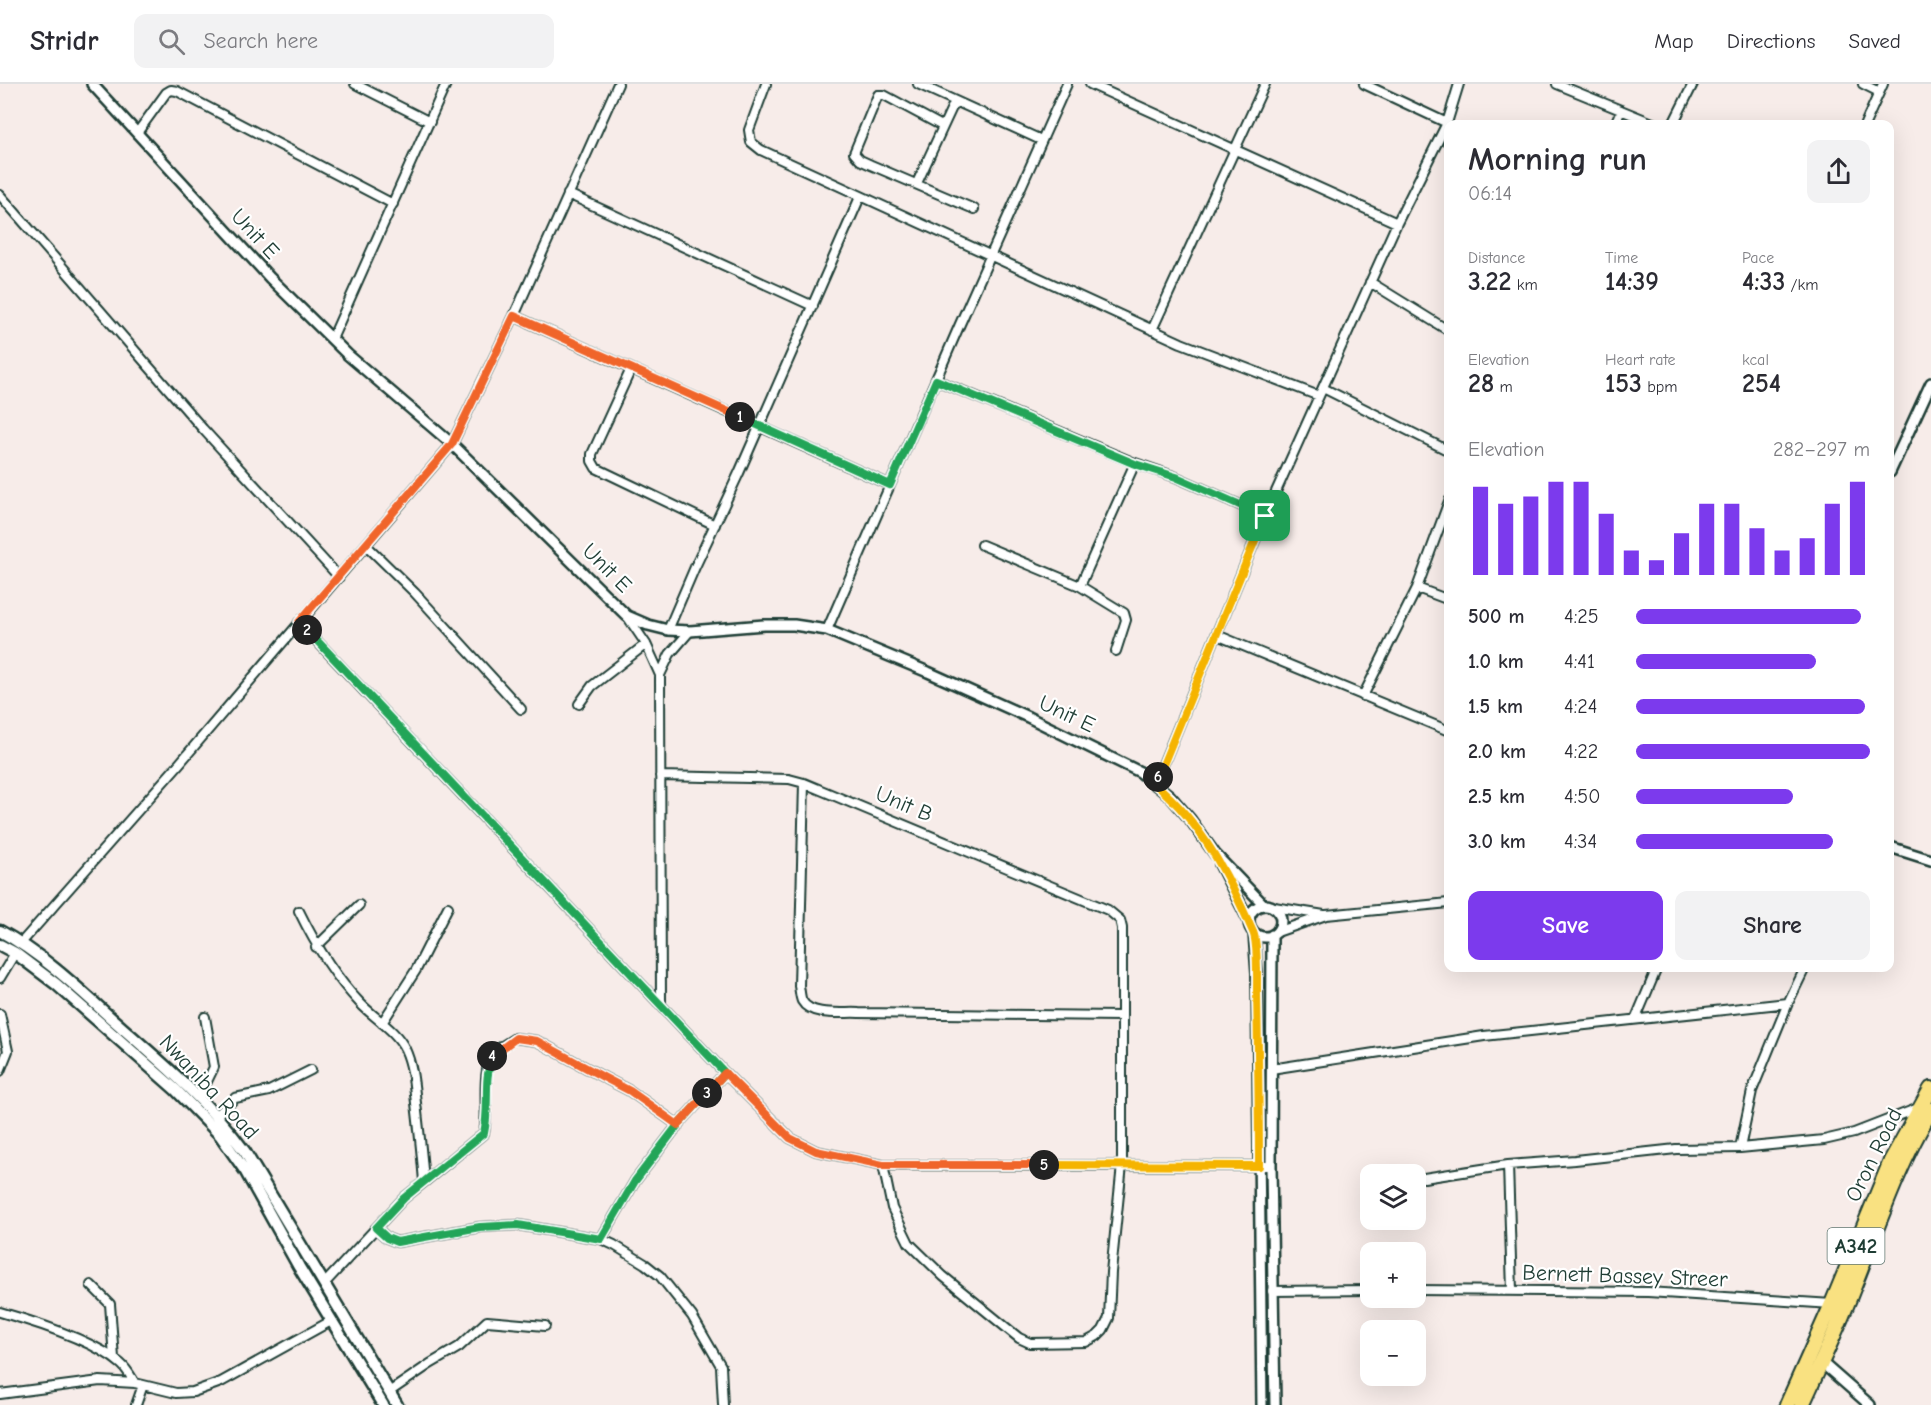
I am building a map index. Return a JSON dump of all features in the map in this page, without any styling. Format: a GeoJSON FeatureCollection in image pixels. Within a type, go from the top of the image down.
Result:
{"type":"FeatureCollection","features":[{"type":"Feature","properties":{"kind":"highway","name":"Oron Road"},"geometry":{"type":"LineString","coordinates":[[1802,1405],[1917,1132],[1931,1089]]}},
{"type":"Feature","properties":{"kind":"highway","name":"Oron Road"},"geometry":{"type":"LineString","coordinates":[[1787,1405],[1833,1305],[1891,1161],[1926,1108]]}},
{"type":"Feature","properties":{"kind":"main road","name":"Nwaniba Road"},"geometry":{"type":"LineString","coordinates":[[0,931],[21,943],[62,975],[161,1061],[216,1116],[245,1152],[397,1405]]}},
{"type":"Feature","properties":{"kind":"main road"},"geometry":{"type":"LineString","coordinates":[[0,945],[15,953],[56,984],[176,1090],[220,1135],[246,1172],[331,1321],[383,1405]]}},
{"type":"Feature","properties":{"kind":"street","name":"Unit E"},"geometry":{"type":"LineString","coordinates":[[92,84],[270,278],[332,339],[452,444],[627,616],[648,626],[668,630],[690,631],[794,625],[827,630],[928,672],[1126,764],[1170,796],[1215,854]]}},
{"type":"Feature","properties":{"kind":"street"},"geometry":{"type":"LineString","coordinates":[[355,84],[430,122]]}},
{"type":"Feature","properties":{"kind":"street"},"geometry":{"type":"LineString","coordinates":[[332,339],[447,84]]}},
{"type":"Feature","properties":{"kind":"street"},"geometry":{"type":"LineString","coordinates":[[21,943],[179,764],[452,444],[514,316],[618,84]]}},
{"type":"Feature","properties":{"kind":"street"},"geometry":{"type":"LineString","coordinates":[[766,84],[749,130],[751,141],[761,150],[1181,343],[1321,392],[1444,449]]}},
{"type":"Feature","properties":{"kind":"street"},"geometry":{"type":"LineString","coordinates":[[918,84],[1041,140]]}},
{"type":"Feature","properties":{"kind":"street"},"geometry":{"type":"LineString","coordinates":[[827,630],[1067,84]]}},
{"type":"Feature","properties":{"kind":"street"},"geometry":{"type":"LineString","coordinates":[[1090,84],[1397,223]]}},
{"type":"Feature","properties":{"kind":"street"},"geometry":{"type":"LineString","coordinates":[[1152,330],[1265,84]]}},
{"type":"Feature","properties":{"kind":"street"},"geometry":{"type":"LineString","coordinates":[[1364,84],[1444,122]]}},
{"type":"Feature","properties":{"kind":"street"},"geometry":{"type":"LineString","coordinates":[[1448,120],[1460,84]]}},
{"type":"Feature","properties":{"kind":"street"},"geometry":{"type":"LineString","coordinates":[[1557,84],[1645,120]]}},
{"type":"Feature","properties":{"kind":"street"},"geometry":{"type":"LineString","coordinates":[[1675,120],[1693,84]]}},
{"type":"Feature","properties":{"kind":"street"},"geometry":{"type":"LineString","coordinates":[[1863,84],[1881,88],[1867,120]]}},
{"type":"Feature","properties":{"kind":"street"},"geometry":{"type":"LineString","coordinates":[[137,134],[166,93],[171,90],[177,91],[393,204]]}},
{"type":"Feature","properties":{"kind":"street"},"geometry":{"type":"LineString","coordinates":[[942,126],[884,95],[878,95],[854,153],[860,160],[974,209]]}},
{"type":"Feature","properties":{"kind":"street"},"geometry":{"type":"LineString","coordinates":[[917,183],[955,101]]}},
{"type":"Feature","properties":{"kind":"street"},"geometry":{"type":"LineString","coordinates":[[1616,120],[1621,110]]}},
{"type":"Feature","properties":{"kind":"street"},"geometry":{"type":"LineString","coordinates":[[1155,784],[1265,516],[1397,223],[1444,129]]}},
{"type":"Feature","properties":{"kind":"street"},"geometry":{"type":"LineString","coordinates":[[568,194],[813,306]]}},
{"type":"Feature","properties":{"kind":"street"},"geometry":{"type":"LineString","coordinates":[[0,195],[203,429],[339,577]]}},
{"type":"Feature","properties":{"kind":"street"},"geometry":{"type":"LineString","coordinates":[[668,630],[761,426],[860,197]]}},
{"type":"Feature","properties":{"kind":"street"},"geometry":{"type":"LineString","coordinates":[[1370,282],[1444,328]]}},
{"type":"Feature","properties":{"kind":"street"},"geometry":{"type":"LineString","coordinates":[[514,316],[890,485]]}},
{"type":"Feature","properties":{"kind":"street"},"geometry":{"type":"LineString","coordinates":[[631,369],[592,454],[591,461],[596,468],[715,525]]}},
{"type":"Feature","properties":{"kind":"street"},"geometry":{"type":"LineString","coordinates":[[936,380],[1135,464],[1176,477],[1265,516]]}},
{"type":"Feature","properties":{"kind":"street"},"geometry":{"type":"LineString","coordinates":[[1894,462],[1930,385]]}},
{"type":"Feature","properties":{"kind":"street"},"geometry":{"type":"LineString","coordinates":[[1080,586],[1135,464]]}},
{"type":"Feature","properties":{"kind":"street"},"geometry":{"type":"LineString","coordinates":[[1363,696],[1417,588],[1444,515]]}},
{"type":"Feature","properties":{"kind":"street"},"geometry":{"type":"LineString","coordinates":[[366,545],[415,593],[521,709]]}},
{"type":"Feature","properties":{"kind":"street"},"geometry":{"type":"LineString","coordinates":[[982,545],[1080,586],[1124,613],[1126,620],[1116,651]]}},
{"type":"Feature","properties":{"kind":"street"},"geometry":{"type":"LineString","coordinates":[[1417,588],[1444,598]]}},
{"type":"Feature","properties":{"kind":"street"},"geometry":{"type":"LineString","coordinates":[[627,616],[646,644],[660,675],[661,1004]]}},
{"type":"Feature","properties":{"kind":"street"},"geometry":{"type":"LineString","coordinates":[[299,622],[725,1073],[790,1138],[816,1151],[883,1165],[1271,1166]]}},
{"type":"Feature","properties":{"kind":"street"},"geometry":{"type":"LineString","coordinates":[[660,675],[670,654],[690,631]]}},
{"type":"Feature","properties":{"kind":"street"},"geometry":{"type":"LineString","coordinates":[[1217,635],[1444,729]]}},
{"type":"Feature","properties":{"kind":"street"},"geometry":{"type":"LineString","coordinates":[[579,704],[592,686],[646,644]]}},
{"type":"Feature","properties":{"kind":"street","name":"Unit B"},"geometry":{"type":"LineString","coordinates":[[660,776],[789,779],[804,783],[1108,910],[1120,920],[1122,928],[1121,1016]]}},
{"type":"Feature","properties":{"kind":"street"},"geometry":{"type":"LineString","coordinates":[[804,783],[799,986],[801,1000],[807,1006],[816,1011],[859,1013],[1121,1016],[1122,1165],[1108,1318],[1103,1330],[1086,1342],[1030,1343],[1019,1338],[943,1276],[909,1243],[892,1208],[883,1165]]}},
{"type":"Feature","properties":{"kind":"street"},"geometry":{"type":"LineString","coordinates":[[1894,848],[1931,860]]}},
{"type":"Feature","properties":{"kind":"street"},"geometry":{"type":"LineString","coordinates":[[1215,854],[1280,914],[1281,920],[1274,934],[1271,1069],[1275,1405]]}},
{"type":"Feature","properties":{"kind":"street"},"geometry":{"type":"LineString","coordinates":[[1215,854],[1254,933],[1257,974],[1262,1405]]}},
{"type":"Feature","properties":{"kind":"street"},"geometry":{"type":"LineString","coordinates":[[1254,933],[1263,937],[1326,915],[1444,903]]}},
{"type":"Feature","properties":{"kind":"street"},"geometry":{"type":"LineString","coordinates":[[316,947],[359,905]]}},
{"type":"Feature","properties":{"kind":"street"},"geometry":{"type":"LineString","coordinates":[[1249,922],[1253,910],[1269,906],[1326,915]]}},
{"type":"Feature","properties":{"kind":"street"},"geometry":{"type":"LineString","coordinates":[[382,1023],[416,970],[448,907]]}},
{"type":"Feature","properties":{"kind":"street"},"geometry":{"type":"LineString","coordinates":[[299,911],[316,947],[360,1003],[404,1047],[410,1065],[422,1149],[424,1182]]}},
{"type":"Feature","properties":{"kind":"street"},"geometry":{"type":"LineString","coordinates":[[0,978],[15,953]]}},
{"type":"Feature","properties":{"kind":"street"},"geometry":{"type":"LineString","coordinates":[[1636,1018],[1655,972]]}},
{"type":"Feature","properties":{"kind":"street"},"geometry":{"type":"LineString","coordinates":[[1740,1148],[1752,1090],[1803,972]]}},
{"type":"Feature","properties":{"kind":"street"},"geometry":{"type":"LineString","coordinates":[[1271,1069],[1484,1036],[1788,1003]]}},
{"type":"Feature","properties":{"kind":"street"},"geometry":{"type":"LineString","coordinates":[[0,1014],[8,1052],[0,1071]]}},
{"type":"Feature","properties":{"kind":"street"},"geometry":{"type":"LineString","coordinates":[[199,1098],[214,1067],[205,1017]]}},
{"type":"Feature","properties":{"kind":"street"},"geometry":{"type":"LineString","coordinates":[[324,1284],[404,1198],[484,1133],[487,1121],[487,1071],[493,1054],[516,1038],[537,1041],[586,1067],[630,1091],[678,1125]]}},
{"type":"Feature","properties":{"kind":"street"},"geometry":{"type":"LineString","coordinates":[[216,1116],[235,1098],[269,1091],[311,1070]]}},
{"type":"Feature","properties":{"kind":"street"},"geometry":{"type":"LineString","coordinates":[[601,1239],[635,1181],[678,1125],[725,1073]]}},
{"type":"Feature","properties":{"kind":"street"},"geometry":{"type":"LineString","coordinates":[[1426,1178],[1508,1165],[1676,1149],[1740,1148],[1824,1140],[1854,1133],[1926,1108]]}},
{"type":"Feature","properties":{"kind":"street"},"geometry":{"type":"LineString","coordinates":[[1508,1165],[1512,1291]]}},
{"type":"Feature","properties":{"kind":"street"},"geometry":{"type":"LineString","coordinates":[[376,1228],[387,1238],[397,1242],[480,1227],[518,1225],[601,1239],[645,1264],[660,1276],[693,1316],[721,1366],[723,1405]]}},
{"type":"Feature","properties":{"kind":"street"},"geometry":{"type":"LineString","coordinates":[[92,1285],[110,1304],[114,1358]]}},
{"type":"Feature","properties":{"kind":"street"},"geometry":{"type":"LineString","coordinates":[[1272,1291],[1360,1290]]}},
{"type":"Feature","properties":{"kind":"street","name":"Bernett Bassey Streer"},"geometry":{"type":"LineString","coordinates":[[1426,1290],[1648,1292],[1833,1305]]}},
{"type":"Feature","properties":{"kind":"street"},"geometry":{"type":"LineString","coordinates":[[0,1312],[32,1321],[86,1343],[114,1358],[139,1384],[136,1405]]}},
{"type":"Feature","properties":{"kind":"street"},"geometry":{"type":"LineString","coordinates":[[0,1394],[100,1381],[139,1384],[177,1393],[193,1392],[208,1388],[331,1321]]}},
{"type":"Feature","properties":{"kind":"street"},"geometry":{"type":"LineString","coordinates":[[389,1392],[459,1347],[488,1321],[544,1326]]}},
{"type":"Feature","properties":{"kind":"street"},"geometry":{"type":"LineString","coordinates":[[1821,1362],[1870,1405]]}},
{"type":"Feature","properties":{"kind":"route"},"geometry":{"type":"LineString","coordinates":[[1265,516],[1155,784],[1170,796],[1190,819],[1215,854],[1254,933],[1257,974],[1259,1166],[883,1165],[816,1151],[790,1138],[725,1073],[678,1125],[630,1091],[537,1041],[516,1038],[493,1054],[487,1071],[487,1121],[484,1133],[404,1198],[376,1228],[387,1238],[397,1242],[480,1227],[518,1225],[601,1239],[635,1181],[678,1125],[725,1073],[299,622],[452,444],[514,316],[890,485],[936,380],[1135,464],[1176,477],[1265,516]]}}]}
